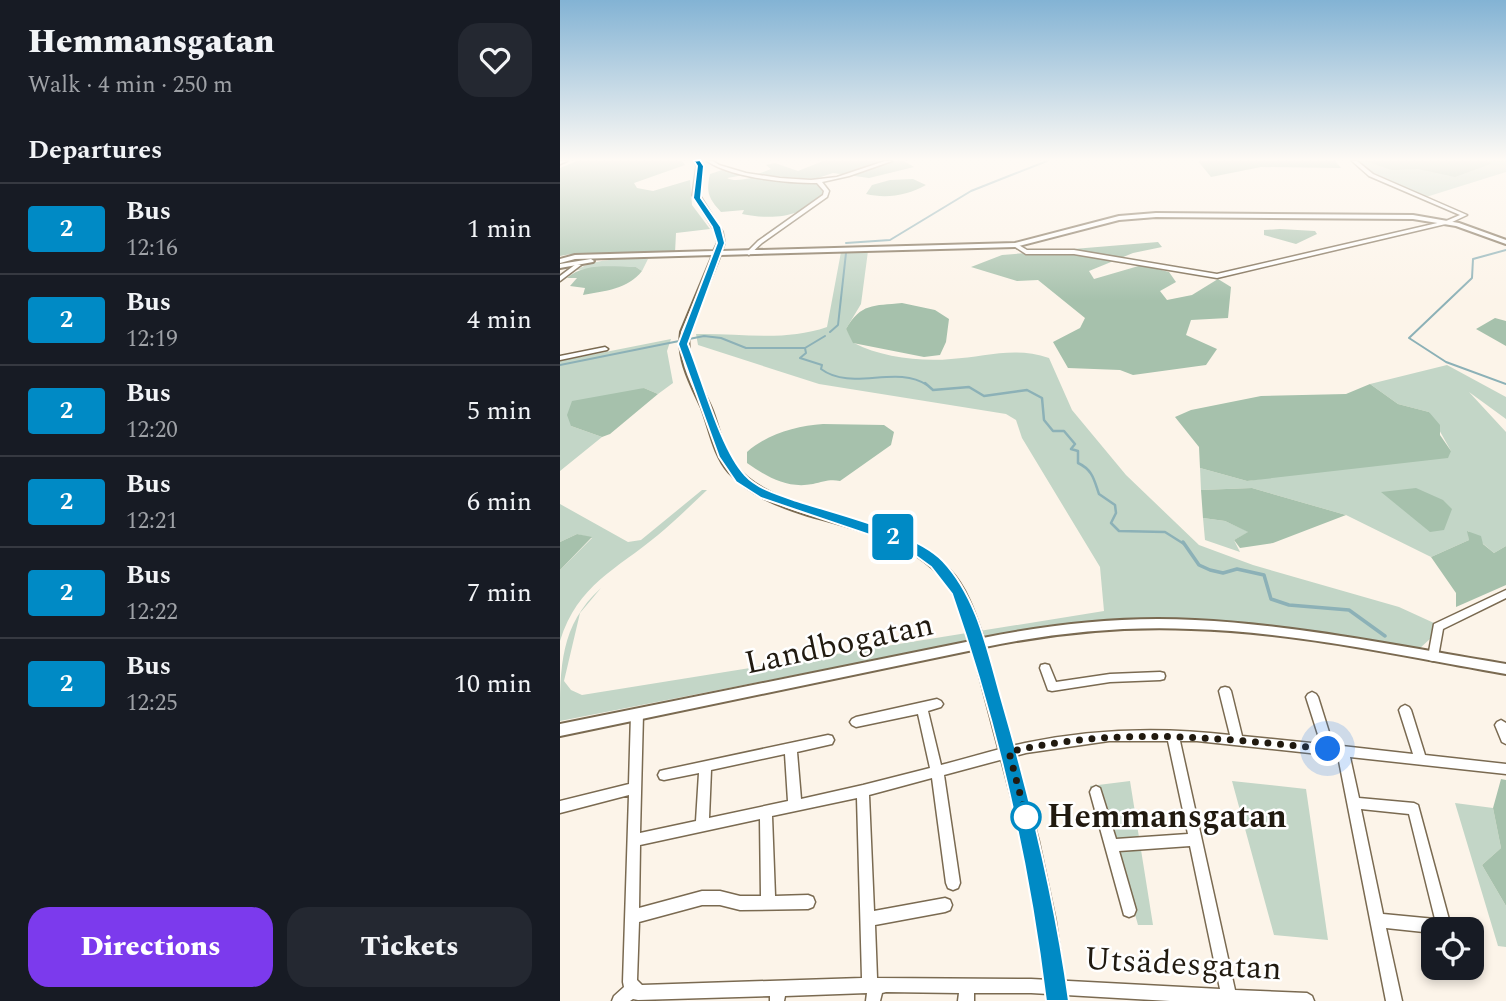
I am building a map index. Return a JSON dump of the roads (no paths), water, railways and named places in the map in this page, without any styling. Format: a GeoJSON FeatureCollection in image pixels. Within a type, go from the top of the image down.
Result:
{"type":"FeatureCollection","features":[{"type":"Feature","properties":{"kind":"street"},"geometry":{"type":"LineString","coordinates":[[637,714],[630,982],[633,989],[646,993],[778,995],[873,991],[1057,994],[1036,864],[1009,752],[959,593],[936,563],[922,552],[890,536],[765,495],[741,479],[726,457],[684,339],[721,243],[719,232],[704,208]]}},
{"type":"Feature","properties":{"kind":"street"},"geometry":{"type":"LineString","coordinates":[[749,253],[808,208]]}},
{"type":"Feature","properties":{"kind":"street"},"geometry":{"type":"LineString","coordinates":[[1015,244],[1026,252],[1074,252],[1217,276],[1446,222],[1464,215],[1447,208]]}},
{"type":"Feature","properties":{"kind":"street"},"geometry":{"type":"LineString","coordinates":[[562,277],[561,264],[621,257],[1015,244],[1141,215],[1404,217],[1446,222],[1506,242]]}},
{"type":"Feature","properties":{"kind":"street"},"geometry":{"type":"LineString","coordinates":[[562,277],[581,262]]}},
{"type":"Feature","properties":{"kind":"street"},"geometry":{"type":"LineString","coordinates":[[560,358],[605,349]]}},
{"type":"Feature","properties":{"kind":"street"},"geometry":{"type":"LineString","coordinates":[[1433,657],[1438,627],[1506,594]]}},
{"type":"Feature","properties":{"kind":"street","name":"Landbogatan"},"geometry":{"type":"LineString","coordinates":[[560,730],[977,645],[1076,628],[1183,624],[1280,632],[1506,669]]}},
{"type":"Feature","properties":{"kind":"street"},"geometry":{"type":"LineString","coordinates":[[1045,668],[1052,687],[1110,678],[1160,676]]}},
{"type":"Feature","properties":{"kind":"street"},"geometry":{"type":"LineString","coordinates":[[1225,691],[1237,740]]}},
{"type":"Feature","properties":{"kind":"street"},"geometry":{"type":"LineString","coordinates":[[1312,698],[1328,749]]}},
{"type":"Feature","properties":{"kind":"street"},"geometry":{"type":"LineString","coordinates":[[856,722],[937,704]]}},
{"type":"Feature","properties":{"kind":"street"},"geometry":{"type":"LineString","coordinates":[[922,708],[937,772],[953,883]]}},
{"type":"Feature","properties":{"kind":"street"},"geometry":{"type":"LineString","coordinates":[[1405,710],[1420,758]]}},
{"type":"Feature","properties":{"kind":"street"},"geometry":{"type":"LineString","coordinates":[[1501,725],[1506,739]]}},
{"type":"Feature","properties":{"kind":"street"},"geometry":{"type":"LineString","coordinates":[[1173,734],[1229,995]]}},
{"type":"Feature","properties":{"kind":"street"},"geometry":{"type":"LineString","coordinates":[[634,840],[863,791],[1009,752],[1109,736],[1173,734],[1506,769]]}},
{"type":"Feature","properties":{"kind":"street"},"geometry":{"type":"LineString","coordinates":[[664,775],[828,740]]}},
{"type":"Feature","properties":{"kind":"street"},"geometry":{"type":"LineString","coordinates":[[791,748],[795,806]]}},
{"type":"Feature","properties":{"kind":"street"},"geometry":{"type":"LineString","coordinates":[[1343,751],[1395,1001]]}},
{"type":"Feature","properties":{"kind":"street"},"geometry":{"type":"LineString","coordinates":[[702,826],[705,766]]}},
{"type":"Feature","properties":{"kind":"street"},"geometry":{"type":"LineString","coordinates":[[560,807],[635,788]]}},
{"type":"Feature","properties":{"kind":"street"},"geometry":{"type":"LineString","coordinates":[[863,791],[873,991]]}},
{"type":"Feature","properties":{"kind":"street"},"geometry":{"type":"LineString","coordinates":[[1096,792],[1129,910]]}},
{"type":"Feature","properties":{"kind":"street"},"geometry":{"type":"LineString","coordinates":[[1354,803],[1414,809],[1444,927],[1378,920]]}},
{"type":"Feature","properties":{"kind":"street"},"geometry":{"type":"LineString","coordinates":[[766,812],[768,902]]}},
{"type":"Feature","properties":{"kind":"street"},"geometry":{"type":"LineString","coordinates":[[1111,845],[1195,840]]}},
{"type":"Feature","properties":{"kind":"street"},"geometry":{"type":"LineString","coordinates":[[632,917],[702,898],[808,902]]}},
{"type":"Feature","properties":{"kind":"street"},"geometry":{"type":"LineString","coordinates":[[868,919],[945,905]]}},
{"type":"Feature","properties":{"kind":"street"},"geometry":{"type":"LineString","coordinates":[[619,1001],[633,989]]}},
{"type":"Feature","properties":{"kind":"street","name":"Utsädesgatan"},"geometry":{"type":"LineString","coordinates":[[1057,994],[1229,995],[1307,1001]]}},
{"type":"Feature","properties":{"kind":"waterway"},"geometry":{"type":"LineString","coordinates":[[846,243],[890,240],[943,208]]}},
{"type":"Feature","properties":{"kind":"waterway"},"geometry":{"type":"LineString","coordinates":[[1506,250],[1473,259],[1472,278],[1409,338],[1446,362],[1506,384]]}},
{"type":"Feature","properties":{"kind":"waterway"},"geometry":{"type":"LineString","coordinates":[[830,332],[838,325],[846,253]]}},
{"type":"Feature","properties":{"kind":"waterway"},"geometry":{"type":"LineString","coordinates":[[560,365],[704,336],[721,338],[746,348],[805,348]]}},
{"type":"Feature","properties":{"kind":"waterway"},"geometry":{"type":"LineString","coordinates":[[805,348],[825,336]]}},
{"type":"Feature","properties":{"kind":"waterway"},"geometry":{"type":"LineString","coordinates":[[805,348],[806,353],[800,358],[822,365],[821,369],[833,375],[860,379],[902,377],[927,385]]}},
{"type":"Feature","properties":{"kind":"waterway"},"geometry":{"type":"LineString","coordinates":[[925,383],[933,390],[969,387],[984,396],[1027,390],[1042,398],[1044,420],[1053,431],[1064,431],[1075,444],[1071,449],[1078,451],[1078,463],[1090,472],[1099,494],[1115,505],[1116,513],[1111,523],[1119,531],[1165,532],[1184,544]]}},
{"type":"Feature","properties":{"kind":"waterway"},"geometry":{"type":"LineString","coordinates":[[1183,542],[1199,565],[1210,570],[1223,573],[1237,569],[1264,575],[1271,599],[1289,605],[1349,610],[1385,636]]}},
{"type":"Feature","properties":{"kind":"place","name":"Hemmansgatan"},"geometry":{"type":"Point","coordinates":[1026,817]}}]}
